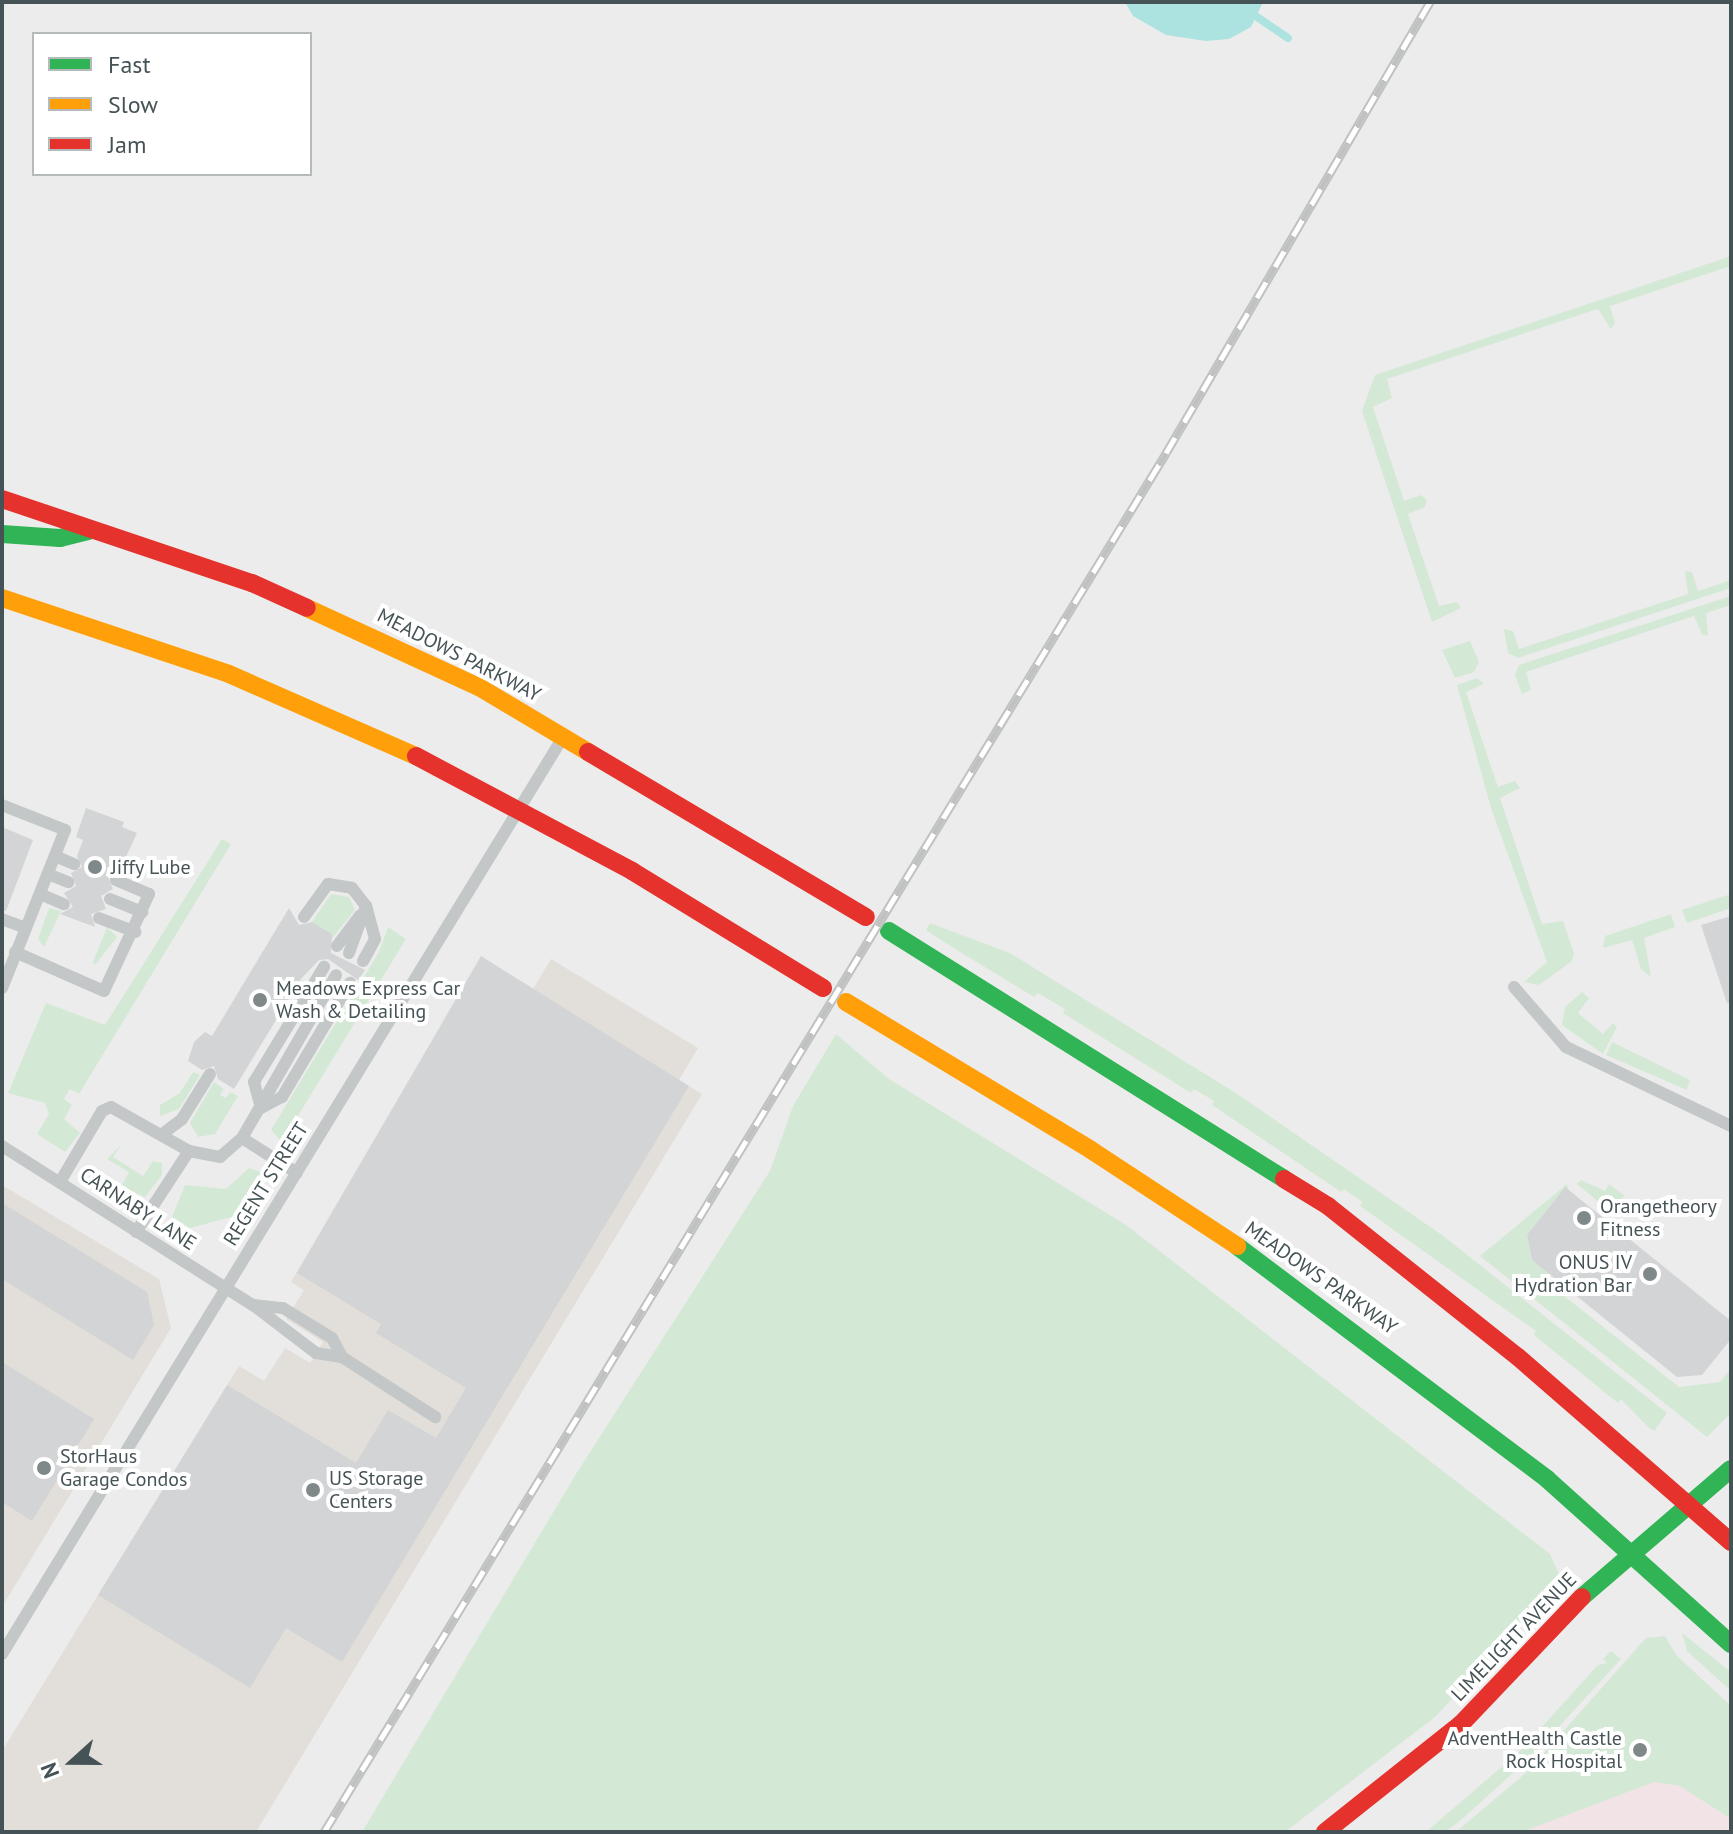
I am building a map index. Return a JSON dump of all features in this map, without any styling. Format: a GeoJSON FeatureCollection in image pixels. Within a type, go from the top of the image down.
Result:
{"type":"FeatureCollection","features":[{"type":"Feature","properties":{"kind":"main road","name":"MEADOWS PARKWAY"},"geometry":{"type":"LineString","coordinates":[[2,499],[252,583],[348,624],[564,734],[866,917]]}},
{"type":"Feature","properties":{"kind":"main road"},"geometry":{"type":"LineString","coordinates":[[2,534],[60,538],[97,529]]}},
{"type":"Feature","properties":{"kind":"main road"},"geometry":{"type":"LineString","coordinates":[[2,598],[229,674],[326,713],[519,806],[823,988]]}},
{"type":"Feature","properties":{"kind":"main road"},"geometry":{"type":"LineString","coordinates":[[889,931],[1328,1206],[1432,1286],[1731,1542]]}},
{"type":"Feature","properties":{"kind":"main road","name":"MEADOWS PARKWAY"},"geometry":{"type":"LineString","coordinates":[[846,1002],[1091,1150],[1289,1280],[1467,1413],[1632,1553],[1731,1644]]}},
{"type":"Feature","properties":{"kind":"main road","name":"LIMELIGHT AVENUE"},"geometry":{"type":"LineString","coordinates":[[1325,1832],[1461,1724],[1582,1596],[1731,1469]]}},
{"type":"Feature","properties":{"kind":"lane","name":"REGENT STREET"},"geometry":{"type":"LineString","coordinates":[[2,1654],[564,734]]}},
{"type":"Feature","properties":{"kind":"lane"},"geometry":{"type":"LineString","coordinates":[[2,805],[65,830],[2,988]]}},
{"type":"Feature","properties":{"kind":"lane"},"geometry":{"type":"LineString","coordinates":[[55,856],[74,864]]}},
{"type":"Feature","properties":{"kind":"lane"},"geometry":{"type":"LineString","coordinates":[[48,874],[68,882]]}},
{"type":"Feature","properties":{"kind":"lane"},"geometry":{"type":"LineString","coordinates":[[15,952],[104,991],[135,932],[149,894],[116,880]]}},
{"type":"Feature","properties":{"kind":"lane"},"geometry":{"type":"LineString","coordinates":[[304,917],[322,888],[334,881],[352,888],[366,906],[375,939],[363,961]]}},
{"type":"Feature","properties":{"kind":"lane"},"geometry":{"type":"LineString","coordinates":[[40,894],[64,904]]}},
{"type":"Feature","properties":{"kind":"lane"},"geometry":{"type":"LineString","coordinates":[[110,899],[143,912]]}},
{"type":"Feature","properties":{"kind":"lane"},"geometry":{"type":"LineString","coordinates":[[343,950],[366,906]]}},
{"type":"Feature","properties":{"kind":"lane"},"geometry":{"type":"LineString","coordinates":[[99,918],[135,932]]}},
{"type":"Feature","properties":{"kind":"lane"},"geometry":{"type":"LineString","coordinates":[[2,919],[25,928]]}},
{"type":"Feature","properties":{"kind":"lane"},"geometry":{"type":"LineString","coordinates":[[261,1108],[254,1082],[324,967]]}},
{"type":"Feature","properties":{"kind":"lane"},"geometry":{"type":"LineString","coordinates":[[60,1182],[102,1111],[111,1107],[189,1151],[220,1157],[242,1138],[336,975]]}},
{"type":"Feature","properties":{"kind":"lane"},"geometry":{"type":"LineString","coordinates":[[261,1108],[282,1097],[350,983]]}},
{"type":"Feature","properties":{"kind":"lane"},"geometry":{"type":"LineString","coordinates":[[1514,987],[1566,1047],[1731,1126]]}},
{"type":"Feature","properties":{"kind":"lane"},"geometry":{"type":"LineString","coordinates":[[161,1135],[182,1119],[210,1074]]}},
{"type":"Feature","properties":{"kind":"lane"},"geometry":{"type":"LineString","coordinates":[[242,1138],[297,1173]]}},
{"type":"Feature","properties":{"kind":"lane","name":"CARNABY LANE"},"geometry":{"type":"LineString","coordinates":[[2,1146],[253,1305]]}},
{"type":"Feature","properties":{"kind":"lane"},"geometry":{"type":"LineString","coordinates":[[136,1232],[189,1151]]}},
{"type":"Feature","properties":{"kind":"lane"},"geometry":{"type":"LineString","coordinates":[[253,1305],[316,1353],[342,1357],[435,1417]]}},
{"type":"Feature","properties":{"kind":"lane"},"geometry":{"type":"LineString","coordinates":[[253,1305],[283,1308],[332,1338],[342,1357]]}},
{"type":"Feature","properties":{"kind":"shaded area","name":"US Storage Centers"},"geometry":{"type":"Polygon","coordinates":[[[481,957],[533,989],[551,959],[698,1048],[679,1080],[702,1094],[256,1832],[2,1832],[2,1751],[239,1366],[264,1381],[285,1348],[310,1363],[323,1342],[286,1319],[304,1290],[291,1282],[481,957]]]}},
{"type":"Feature","properties":{"kind":"shaded area","name":"StorHaus Garage Condos"},"geometry":{"type":"Polygon","coordinates":[[[2,1185],[159,1279],[171,1328],[2,1607],[2,1185]]]}},
{"type":"Feature","properties":{"kind":"shaded area","name":"AdventHealth Castle Rock Hospital"},"geometry":{"type":"Polygon","coordinates":[[[1665,1636],[1676,1655],[1731,1706],[1731,1832],[1456,1832],[1528,1771],[1646,1638],[1665,1636]]]}},
{"type":"Feature","properties":{"kind":"green space"},"geometry":{"type":"Polygon","coordinates":[[[1731,256],[1731,266],[1610,306],[1615,323],[1611,329],[1598,309],[1387,379],[1392,398],[1373,407],[1404,501],[1421,495],[1427,500],[1425,507],[1408,514],[1439,606],[1457,602],[1461,608],[1432,622],[1362,411],[1375,375],[1731,256]]]}},
{"type":"Feature","properties":{"kind":"green space"},"geometry":{"type":"Polygon","coordinates":[[[1685,571],[1692,572],[1698,591],[1731,580],[1731,588],[1518,658],[1508,653],[1504,629],[1513,631],[1519,649],[1688,594],[1685,571]]]}},
{"type":"Feature","properties":{"kind":"green space"},"geometry":{"type":"Polygon","coordinates":[[[1731,596],[1731,605],[1706,613],[1708,636],[1702,634],[1694,616],[1526,672],[1531,690],[1522,694],[1515,675],[1519,665],[1731,596]]]}},
{"type":"Feature","properties":{"kind":"green space"},"geometry":{"type":"Polygon","coordinates":[[[1470,641],[1479,662],[1474,672],[1455,678],[1442,650],[1470,641]]]}},
{"type":"Feature","properties":{"kind":"green space"},"geometry":{"type":"Polygon","coordinates":[[[1477,678],[1484,684],[1466,692],[1498,787],[1515,781],[1520,788],[1500,798],[1542,924],[1563,921],[1574,953],[1572,961],[1539,985],[1524,982],[1547,962],[1491,808],[1457,685],[1477,678]]]}},
{"type":"Feature","properties":{"kind":"green space"},"geometry":{"type":"Polygon","coordinates":[[[222,839],[231,844],[79,1094],[70,1089],[64,1099],[72,1105],[64,1119],[80,1133],[65,1152],[37,1134],[49,1114],[45,1103],[8,1093],[46,1003],[105,1025],[222,839]]]}},
{"type":"Feature","properties":{"kind":"green space"},"geometry":{"type":"Polygon","coordinates":[[[331,894],[349,897],[355,910],[330,941],[332,934],[312,922],[331,894]]]}},
{"type":"Feature","properties":{"kind":"green space"},"geometry":{"type":"Polygon","coordinates":[[[1731,894],[1731,908],[1687,923],[1682,910],[1731,894]]]}},
{"type":"Feature","properties":{"kind":"green space"},"geometry":{"type":"Polygon","coordinates":[[[49,908],[61,911],[44,947],[38,939],[49,908]]]}},
{"type":"Feature","properties":{"kind":"green space"},"geometry":{"type":"Polygon","coordinates":[[[1671,914],[1675,927],[1644,938],[1651,977],[1641,969],[1632,940],[1603,948],[1605,936],[1671,914]]]}},
{"type":"Feature","properties":{"kind":"green space"},"geometry":{"type":"Polygon","coordinates":[[[930,923],[1010,953],[1239,1095],[1442,1235],[1667,1413],[1654,1431],[1621,1399],[1618,1403],[1534,1335],[1536,1331],[1360,1206],[1362,1202],[1344,1189],[1341,1192],[1212,1105],[1214,1101],[1194,1089],[1191,1093],[1063,1013],[1065,1009],[1038,993],[1034,997],[947,944],[926,930],[930,923]]]}},
{"type":"Feature","properties":{"kind":"green space"},"geometry":{"type":"Polygon","coordinates":[[[107,927],[117,937],[95,965],[93,962],[107,927]]]}},
{"type":"Feature","properties":{"kind":"green space"},"geometry":{"type":"Polygon","coordinates":[[[388,927],[406,939],[282,1142],[271,1130],[379,952],[388,927]]]}},
{"type":"Feature","properties":{"kind":"green space"},"geometry":{"type":"Polygon","coordinates":[[[1582,992],[1589,998],[1578,1013],[1603,1034],[1613,1023],[1617,1027],[1603,1054],[1562,1025],[1565,1007],[1582,992]]]}},
{"type":"Feature","properties":{"kind":"green space"},"geometry":{"type":"Polygon","coordinates":[[[836,1034],[889,1079],[1126,1225],[1550,1554],[1562,1581],[1435,1717],[1285,1832],[362,1832],[576,1474],[770,1171],[793,1106],[836,1034]]]}},
{"type":"Feature","properties":{"kind":"green space"},"geometry":{"type":"Polygon","coordinates":[[[1612,1042],[1690,1080],[1687,1090],[1606,1055],[1612,1042]]]}},
{"type":"Feature","properties":{"kind":"green space"},"geometry":{"type":"Polygon","coordinates":[[[193,1072],[200,1075],[179,1109],[160,1116],[160,1105],[180,1093],[193,1072]]]}},
{"type":"Feature","properties":{"kind":"green space"},"geometry":{"type":"Polygon","coordinates":[[[214,1082],[224,1089],[220,1095],[226,1098],[230,1092],[238,1096],[215,1134],[198,1137],[190,1123],[214,1082]]]}},
{"type":"Feature","properties":{"kind":"green space"},"geometry":{"type":"Polygon","coordinates":[[[122,1144],[113,1157],[143,1176],[153,1161],[162,1163],[162,1175],[145,1197],[121,1186],[129,1172],[107,1159],[122,1144]]]}},
{"type":"Feature","properties":{"kind":"green space"},"geometry":{"type":"Polygon","coordinates":[[[249,1168],[264,1173],[239,1215],[190,1228],[172,1217],[185,1185],[226,1189],[249,1168]]]}},
{"type":"Feature","properties":{"kind":"green space"},"geometry":{"type":"Polygon","coordinates":[[[1581,1180],[1605,1191],[1609,1184],[1625,1196],[1607,1209],[1577,1184],[1581,1180]]]}},
{"type":"Feature","properties":{"kind":"green space"},"geometry":{"type":"Polygon","coordinates":[[[1567,1184],[1569,1191],[1564,1188],[1527,1235],[1532,1260],[1549,1273],[1544,1280],[1679,1387],[1720,1382],[1731,1369],[1731,1413],[1707,1437],[1480,1256],[1567,1184]]]}},
{"type":"Feature","properties":{"kind":"green space"},"geometry":{"type":"Polygon","coordinates":[[[1682,1633],[1731,1672],[1731,1691],[1687,1651],[1682,1633]]]}},
{"type":"Feature","properties":{"kind":"green space","name":"AdventHealth Castle Rock Hospital"},"geometry":{"type":"Polygon","coordinates":[[[1665,1636],[1676,1655],[1731,1706],[1731,1819],[1680,1786],[1654,1782],[1522,1832],[1456,1832],[1528,1771],[1646,1638],[1665,1636]]]}},
{"type":"Feature","properties":{"kind":"green space"},"geometry":{"type":"Polygon","coordinates":[[[1611,1651],[1621,1659],[1535,1753],[1445,1832],[1426,1832],[1520,1751],[1598,1665],[1607,1663],[1603,1659],[1611,1651]]]}},
{"type":"Feature","properties":{"kind":"water"},"geometry":{"type":"Polygon","coordinates":[[[1125,2],[1263,2],[1251,27],[1229,39],[1206,41],[1166,35],[1133,16],[1125,2]]]}},
{"type":"Feature","properties":{"kind":"building","name":"Jiffy Lube"},"geometry":{"type":"Polygon","coordinates":[[[86,808],[124,822],[122,827],[137,833],[119,872],[108,877],[113,889],[101,896],[106,909],[91,914],[95,927],[60,914],[73,907],[64,893],[76,886],[71,873],[82,867],[77,856],[83,840],[76,837],[86,808]]]}},
{"type":"Feature","properties":{"kind":"building"},"geometry":{"type":"Polygon","coordinates":[[[2,827],[33,840],[6,911],[2,910],[2,827]]]}},
{"type":"Feature","properties":{"kind":"building","name":"Meadows Express Car Wash & Detailing"},"geometry":{"type":"Polygon","coordinates":[[[289,908],[299,925],[312,922],[332,934],[331,953],[365,970],[358,980],[328,959],[319,960],[301,979],[234,1089],[218,1079],[214,1066],[202,1070],[188,1061],[194,1042],[205,1032],[212,1036],[289,908]]]}},
{"type":"Feature","properties":{"kind":"building"},"geometry":{"type":"Polygon","coordinates":[[[1731,916],[1731,1003],[1727,1003],[1701,925],[1731,916]]]}},
{"type":"Feature","properties":{"kind":"building","name":"US Storage Centers"},"geometry":{"type":"Polygon","coordinates":[[[481,956],[689,1086],[342,1662],[286,1628],[250,1688],[98,1595],[227,1385],[356,1463],[388,1410],[436,1438],[466,1388],[376,1333],[381,1324],[297,1273],[481,956]]]}},
{"type":"Feature","properties":{"kind":"building"},"geometry":{"type":"Polygon","coordinates":[[[1565,1187],[1731,1321],[1731,1339],[1702,1375],[1677,1377],[1532,1260],[1527,1235],[1565,1187]]]}},
{"type":"Feature","properties":{"kind":"building"},"geometry":{"type":"Polygon","coordinates":[[[2,1203],[147,1292],[154,1325],[133,1360],[2,1279],[2,1203]]]}},
{"type":"Feature","properties":{"kind":"building"},"geometry":{"type":"Polygon","coordinates":[[[2,1362],[94,1419],[32,1521],[2,1502],[2,1362]]]}},
{"type":"Feature","properties":{"kind":"waterway"},"geometry":{"type":"LineString","coordinates":[[1235,2],[1288,38]]}},
{"type":"Feature","properties":{"kind":"railway"},"geometry":{"type":"LineString","coordinates":[[324,1832],[1166,453],[1430,2]]}},
{"type":"Feature","properties":{"kind":"traffic: fast"},"geometry":{"type":"LineString","coordinates":[[2,534],[60,538],[89,531]]}},
{"type":"Feature","properties":{"kind":"traffic: fast"},"geometry":{"type":"LineString","coordinates":[[889,931],[1284,1179]]}},
{"type":"Feature","properties":{"kind":"traffic: fast"},"geometry":{"type":"LineString","coordinates":[[1237,1246],[1547,1479],[1731,1644]]}},
{"type":"Feature","properties":{"kind":"traffic: fast"},"geometry":{"type":"LineString","coordinates":[[1582,1597],[1731,1469]]}},
{"type":"Feature","properties":{"kind":"traffic: slow"},"geometry":{"type":"LineString","coordinates":[[2,598],[229,674],[416,756]]}},
{"type":"Feature","properties":{"kind":"traffic: slow"},"geometry":{"type":"LineString","coordinates":[[307,608],[479,687],[588,752]]}},
{"type":"Feature","properties":{"kind":"traffic: slow"},"geometry":{"type":"LineString","coordinates":[[846,1002],[1091,1150],[1237,1246]]}},
{"type":"Feature","properties":{"kind":"traffic: jam"},"geometry":{"type":"LineString","coordinates":[[2,499],[252,583],[307,608]]}},
{"type":"Feature","properties":{"kind":"traffic: jam"},"geometry":{"type":"LineString","coordinates":[[588,752],[866,917]]}},
{"type":"Feature","properties":{"kind":"traffic: jam"},"geometry":{"type":"LineString","coordinates":[[416,756],[632,871],[823,988]]}},
{"type":"Feature","properties":{"kind":"traffic: jam"},"geometry":{"type":"LineString","coordinates":[[1284,1179],[1328,1206],[1518,1357],[1731,1542]]}},
{"type":"Feature","properties":{"kind":"traffic: jam"},"geometry":{"type":"LineString","coordinates":[[1325,1832],[1461,1724],[1582,1597]]}},
{"type":"Feature","properties":{"kind":"place","name":"Jiffy Lube"},"geometry":{"type":"Point","coordinates":[95,867]}},
{"type":"Feature","properties":{"kind":"place","name":"Meadows Express Car Wash & Detailing"},"geometry":{"type":"Point","coordinates":[260,1000]}},
{"type":"Feature","properties":{"kind":"place","name":"Orangetheory Fitness"},"geometry":{"type":"Point","coordinates":[1584,1218]}},
{"type":"Feature","properties":{"kind":"place","name":"ONUS IV Hydration Bar"},"geometry":{"type":"Point","coordinates":[1650,1274]}},
{"type":"Feature","properties":{"kind":"place","name":"StorHaus Garage Condos"},"geometry":{"type":"Point","coordinates":[44,1468]}},
{"type":"Feature","properties":{"kind":"place","name":"US Storage Centers"},"geometry":{"type":"Point","coordinates":[313,1490]}},
{"type":"Feature","properties":{"kind":"place","name":"AdventHealth Castle Rock Hospital"},"geometry":{"type":"Point","coordinates":[1640,1750]}}]}
